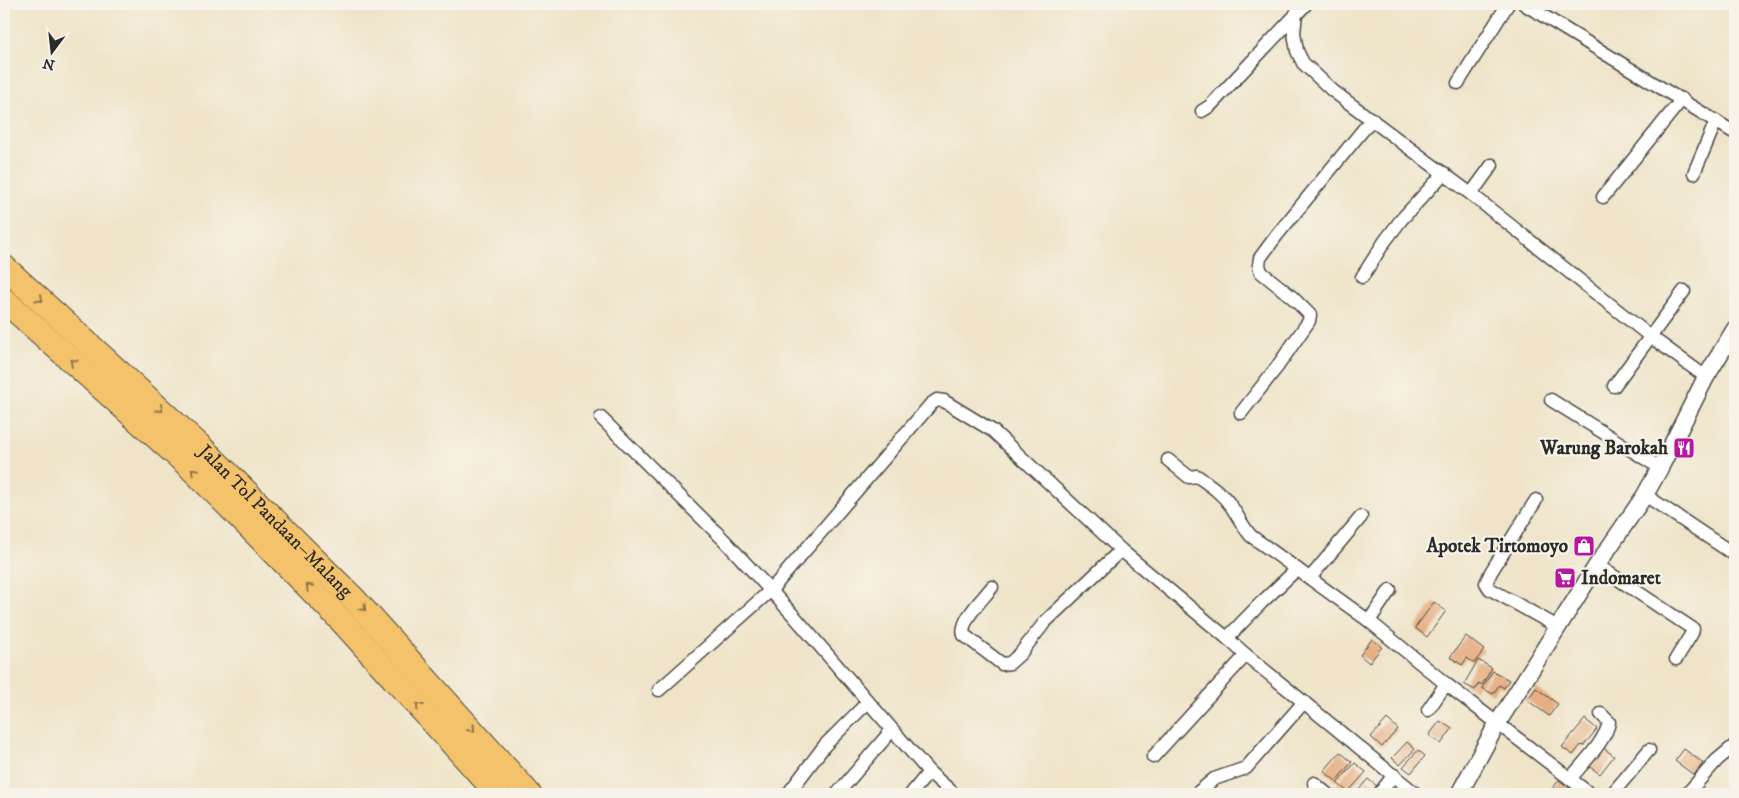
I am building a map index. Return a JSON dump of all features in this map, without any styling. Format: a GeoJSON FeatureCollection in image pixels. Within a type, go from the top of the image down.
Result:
{"type":"FeatureCollection","features":[{"type":"Feature","properties":{"kind":"highway","name":"Jalan Tol Pandaan–Malang"},"geometry":{"type":"LineString","coordinates":[[4,267],[201,447],[354,598],[529,794]]}},
{"type":"Feature","properties":{"kind":"highway","name":"Jalan Tol Pandaan–Malang"},"geometry":{"type":"LineString","coordinates":[[4,300],[197,474],[339,618],[498,794]]}},
{"type":"Feature","properties":{"kind":"street"},"geometry":{"type":"LineString","coordinates":[[1202,111],[1210,106],[1306,4]]}},
{"type":"Feature","properties":{"kind":"street"},"geometry":{"type":"LineString","coordinates":[[1458,82],[1508,4]]}},
{"type":"Feature","properties":{"kind":"street"},"geometry":{"type":"LineString","coordinates":[[1524,4],[1735,133]]}},
{"type":"Feature","properties":{"kind":"street"},"geometry":{"type":"LineString","coordinates":[[1296,13],[1294,33],[1296,51],[1303,64],[1333,91],[1444,173],[1651,337],[1706,377]]}},
{"type":"Feature","properties":{"kind":"street"},"geometry":{"type":"LineString","coordinates":[[1603,197],[1682,99]]}},
{"type":"Feature","properties":{"kind":"street"},"geometry":{"type":"LineString","coordinates":[[1241,413],[1277,367],[1309,321],[1310,315],[1261,272],[1260,258],[1372,119]]}},
{"type":"Feature","properties":{"kind":"street"},"geometry":{"type":"LineString","coordinates":[[1694,173],[1716,121]]}},
{"type":"Feature","properties":{"kind":"street"},"geometry":{"type":"LineString","coordinates":[[1471,194],[1492,165]]}},
{"type":"Feature","properties":{"kind":"street"},"geometry":{"type":"LineString","coordinates":[[1362,277],[1401,220],[1444,173]]}},
{"type":"Feature","properties":{"kind":"street"},"geometry":{"type":"LineString","coordinates":[[1614,386],[1684,292]]}},
{"type":"Feature","properties":{"kind":"street"},"geometry":{"type":"LineString","coordinates":[[1459,794],[1497,724],[1597,565],[1645,495],[1706,377],[1735,329]]}},
{"type":"Feature","properties":{"kind":"street"},"geometry":{"type":"LineString","coordinates":[[660,690],[771,590],[911,426],[937,400],[950,404],[993,431],[1121,550],[1416,794]]}},
{"type":"Feature","properties":{"kind":"street"},"geometry":{"type":"LineString","coordinates":[[1551,400],[1660,468]]}},
{"type":"Feature","properties":{"kind":"street"},"geometry":{"type":"LineString","coordinates":[[601,418],[726,542],[771,590],[929,772],[954,794]]}},
{"type":"Feature","properties":{"kind":"street"},"geometry":{"type":"LineString","coordinates":[[1168,460],[1189,477],[1198,476],[1219,492],[1232,506],[1243,527],[1251,536],[1369,621],[1497,724],[1590,794]]}},
{"type":"Feature","properties":{"kind":"street"},"geometry":{"type":"LineString","coordinates":[[1645,495],[1735,555]]}},
{"type":"Feature","properties":{"kind":"street"},"geometry":{"type":"LineString","coordinates":[[1536,500],[1486,583],[1490,590],[1558,627]]}},
{"type":"Feature","properties":{"kind":"street"},"geometry":{"type":"LineString","coordinates":[[1310,578],[1361,517]]}},
{"type":"Feature","properties":{"kind":"street"},"geometry":{"type":"LineString","coordinates":[[992,587],[966,620],[963,631],[964,635],[996,660],[1006,664],[1010,663],[1020,654],[1045,622],[1121,550]]}},
{"type":"Feature","properties":{"kind":"street"},"geometry":{"type":"LineString","coordinates":[[1597,565],[1692,629],[1692,634],[1676,659]]}},
{"type":"Feature","properties":{"kind":"street"},"geometry":{"type":"LineString","coordinates":[[1227,638],[1297,569]]}},
{"type":"Feature","properties":{"kind":"street"},"geometry":{"type":"LineString","coordinates":[[1369,621],[1390,590]]}},
{"type":"Feature","properties":{"kind":"street"},"geometry":{"type":"LineString","coordinates":[[1153,756],[1246,655]]}},
{"type":"Feature","properties":{"kind":"street"},"geometry":{"type":"LineString","coordinates":[[1428,710],[1446,684]]}},
{"type":"Feature","properties":{"kind":"street"},"geometry":{"type":"LineString","coordinates":[[788,794],[825,745],[868,702]]}},
{"type":"Feature","properties":{"kind":"street"},"geometry":{"type":"LineString","coordinates":[[1196,794],[1214,779],[1246,768],[1304,702]]}},
{"type":"Feature","properties":{"kind":"street"},"geometry":{"type":"LineString","coordinates":[[1570,779],[1604,737],[1609,722],[1601,714]]}},
{"type":"Feature","properties":{"kind":"street"},"geometry":{"type":"LineString","coordinates":[[837,794],[892,730]]}},
{"type":"Feature","properties":{"kind":"street"},"geometry":{"type":"LineString","coordinates":[[1687,794],[1717,760],[1735,745]]}},
{"type":"Feature","properties":{"kind":"street"},"geometry":{"type":"LineString","coordinates":[[1612,794],[1649,750]]}},
{"type":"Feature","properties":{"kind":"street"},"geometry":{"type":"LineString","coordinates":[[911,794],[929,772]]}},
{"type":"Feature","properties":{"kind":"street"},"geometry":{"type":"LineString","coordinates":[[1379,794],[1394,775]]}},
{"type":"Feature","properties":{"kind":"street"},"geometry":{"type":"LineString","coordinates":[[1314,783],[1327,794]]}},
{"type":"Feature","properties":{"kind":"building"},"geometry":{"type":"Polygon","coordinates":[[[1434,602],[1446,611],[1427,637],[1415,628],[1434,602]]]}},
{"type":"Feature","properties":{"kind":"building"},"geometry":{"type":"Polygon","coordinates":[[[1466,636],[1484,650],[1474,663],[1467,658],[1462,665],[1450,657],[1466,636]]]}},
{"type":"Feature","properties":{"kind":"building"},"geometry":{"type":"Polygon","coordinates":[[[1372,639],[1382,647],[1369,663],[1360,655],[1372,639]]]}},
{"type":"Feature","properties":{"kind":"building"},"geometry":{"type":"Polygon","coordinates":[[[1478,660],[1492,668],[1482,685],[1479,683],[1475,690],[1464,684],[1478,660]]]}},
{"type":"Feature","properties":{"kind":"building"},"geometry":{"type":"Polygon","coordinates":[[[1493,671],[1509,680],[1504,688],[1499,685],[1493,694],[1482,688],[1493,671]]]}},
{"type":"Feature","properties":{"kind":"building"},"geometry":{"type":"Polygon","coordinates":[[[1536,688],[1558,704],[1549,716],[1527,700],[1536,688]]]}},
{"type":"Feature","properties":{"kind":"building"},"geometry":{"type":"Polygon","coordinates":[[[1387,719],[1398,729],[1382,747],[1371,737],[1387,719]]]}},
{"type":"Feature","properties":{"kind":"building"},"geometry":{"type":"Polygon","coordinates":[[[1585,719],[1597,729],[1573,755],[1562,747],[1585,719]]]}},
{"type":"Feature","properties":{"kind":"building"},"geometry":{"type":"Polygon","coordinates":[[[1440,721],[1452,729],[1441,744],[1429,735],[1440,721]]]}},
{"type":"Feature","properties":{"kind":"building"},"geometry":{"type":"Polygon","coordinates":[[[1407,742],[1415,749],[1400,765],[1392,758],[1407,742]]]}},
{"type":"Feature","properties":{"kind":"building"},"geometry":{"type":"Polygon","coordinates":[[[1601,746],[1614,756],[1600,774],[1587,765],[1601,746]]]}},
{"type":"Feature","properties":{"kind":"building"},"geometry":{"type":"Polygon","coordinates":[[[1684,749],[1703,763],[1694,775],[1675,761],[1684,749]]]}},
{"type":"Feature","properties":{"kind":"building"},"geometry":{"type":"Polygon","coordinates":[[[1418,750],[1425,756],[1411,773],[1403,767],[1418,750]]]}},
{"type":"Feature","properties":{"kind":"building"},"geometry":{"type":"Polygon","coordinates":[[[1340,752],[1352,762],[1336,781],[1324,771],[1340,752]]]}},
{"type":"Feature","properties":{"kind":"building"},"geometry":{"type":"Polygon","coordinates":[[[1355,763],[1366,772],[1348,792],[1337,783],[1355,763]]]}},
{"type":"Feature","properties":{"kind":"building"},"geometry":{"type":"Polygon","coordinates":[[[1368,779],[1378,787],[1372,794],[1355,794],[1368,779]]]}},
{"type":"Feature","properties":{"kind":"building"},"geometry":{"type":"Polygon","coordinates":[[[1559,780],[1572,790],[1569,794],[1548,794],[1559,780]]]}},
{"type":"Feature","properties":{"kind":"place","name":"Warung Barokah"},"geometry":{"type":"Point","coordinates":[1684,448]}},
{"type":"Feature","properties":{"kind":"place","name":"Apotek Tirtomoyo"},"geometry":{"type":"Point","coordinates":[1584,546]}},
{"type":"Feature","properties":{"kind":"place","name":"Indomaret"},"geometry":{"type":"Point","coordinates":[1565,578]}}]}
